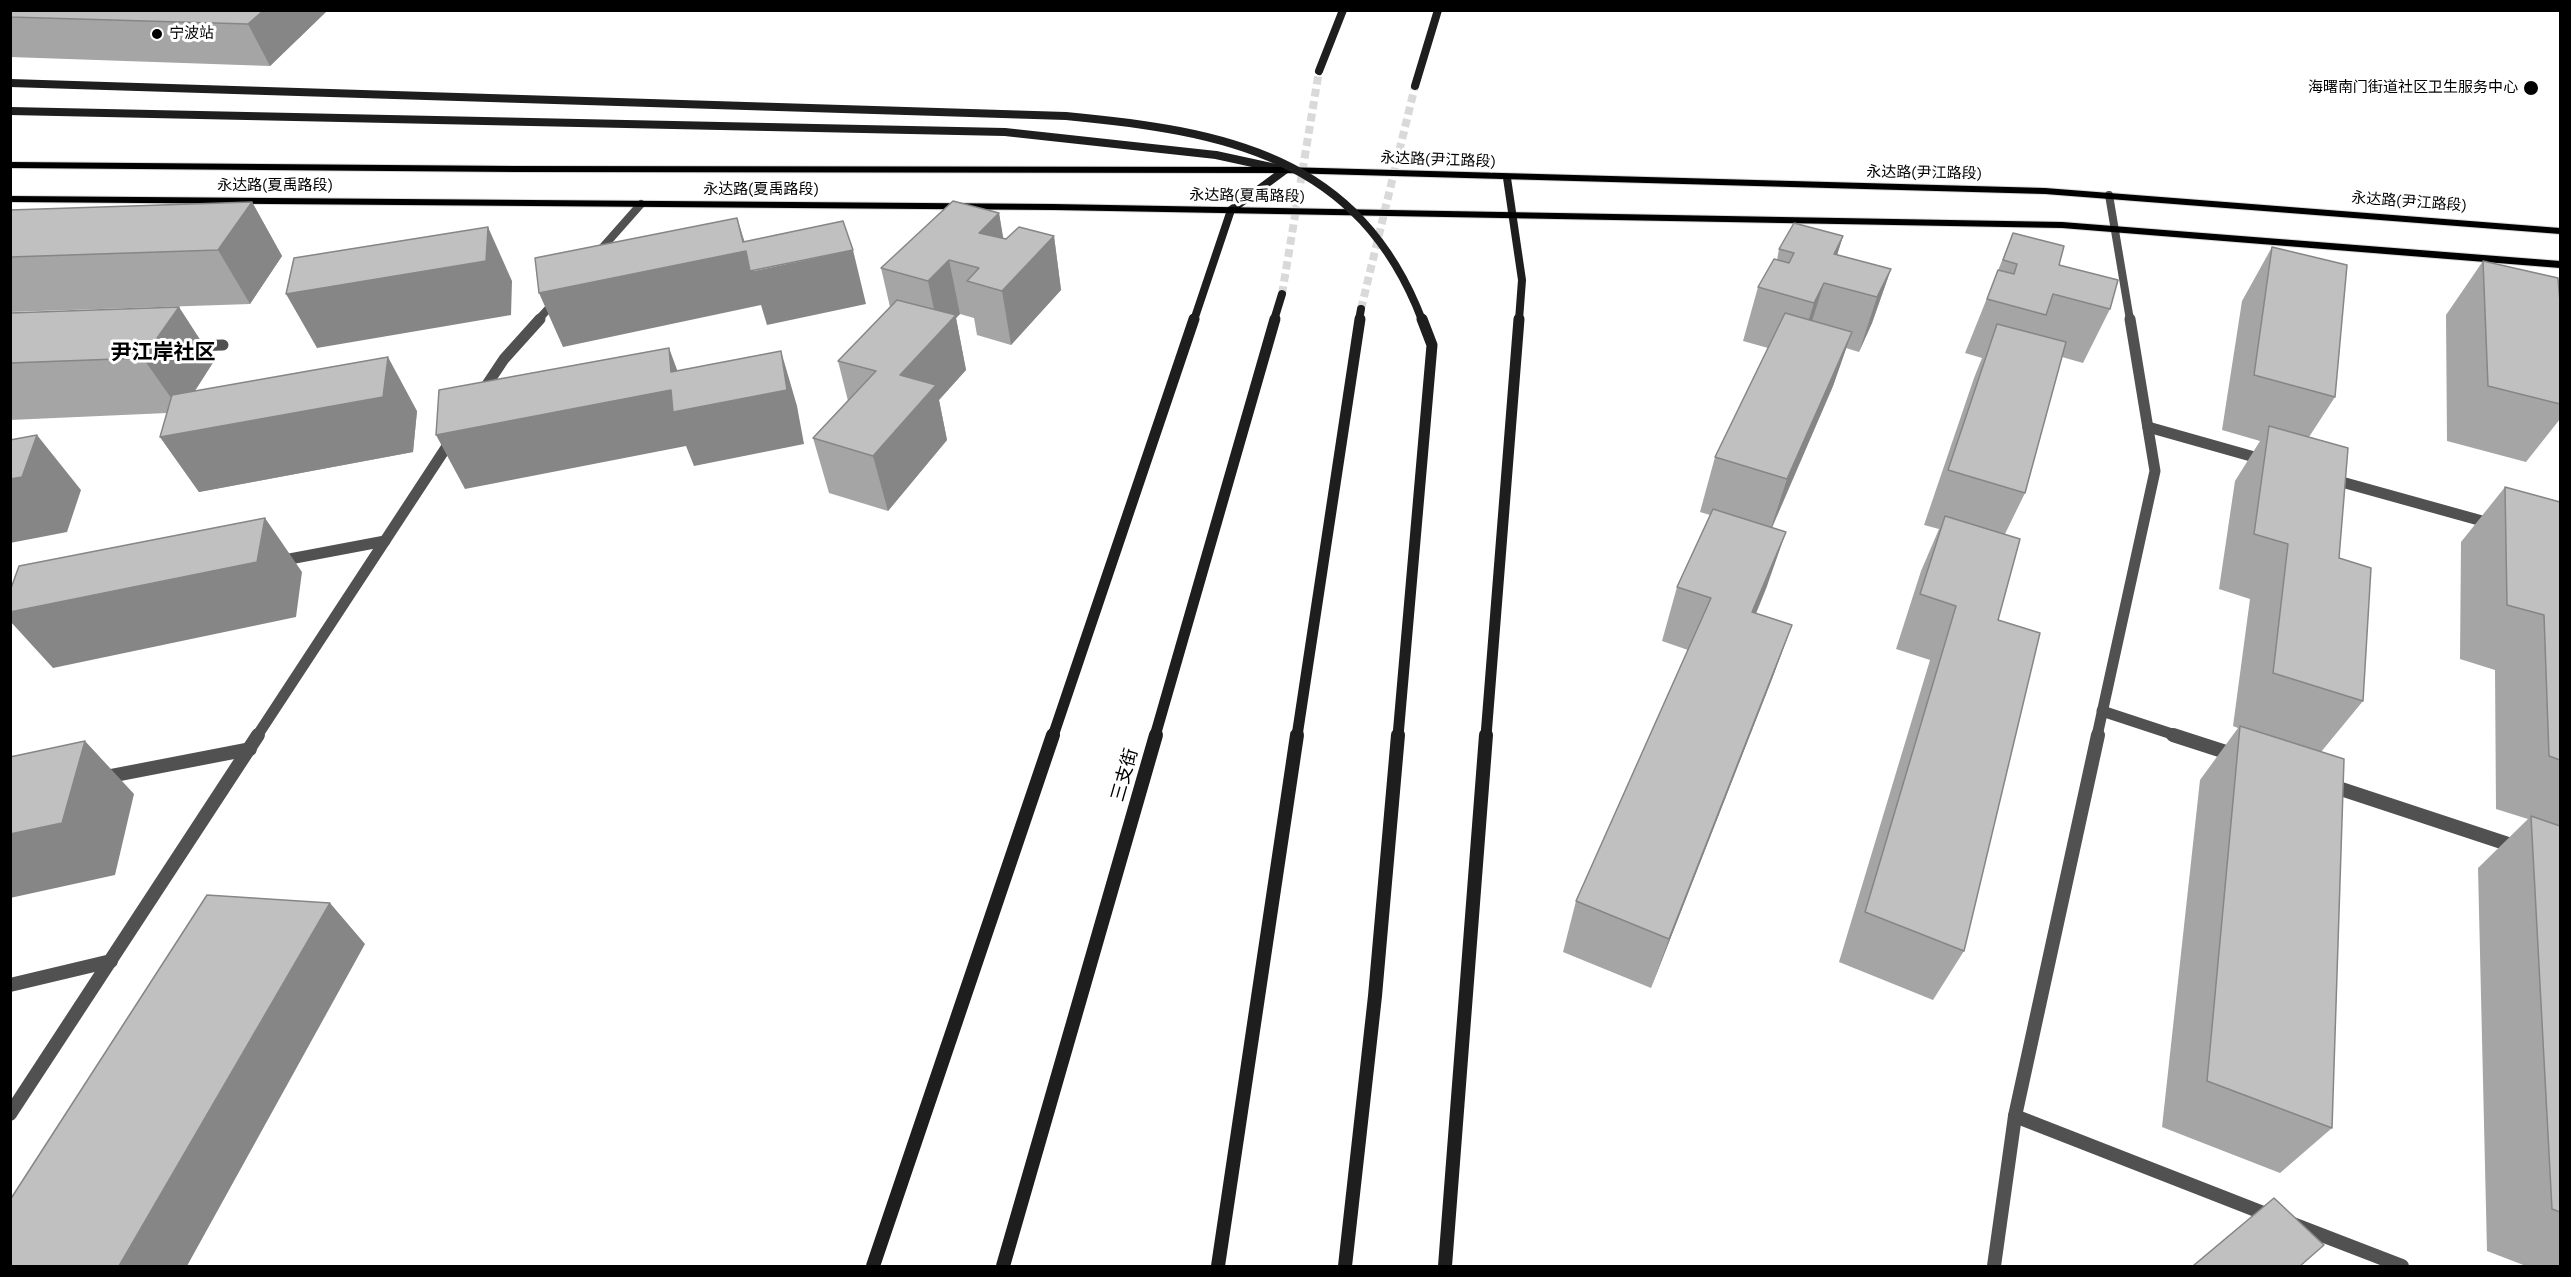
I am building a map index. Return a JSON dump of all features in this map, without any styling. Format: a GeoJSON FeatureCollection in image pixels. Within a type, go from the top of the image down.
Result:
{"type":"FeatureCollection","features":[{"type":"Feature","properties":{"kind":"main road"},"geometry":{"type":"LineString","coordinates":[[1319,71],[1343,10]]}},
{"type":"Feature","properties":{"kind":"main road"},"geometry":{"type":"LineString","coordinates":[[1415,86],[1438,10]]}},
{"type":"Feature","properties":{"kind":"main road"},"geometry":{"type":"LineString","coordinates":[[10,83],[1066,116],[1124,120],[1231,141],[1264,153],[1332,192],[1369,223],[1406,280],[1421,308],[1432,345],[1375,996],[1345,1266]]}},
{"type":"Feature","properties":{"kind":"main road"},"geometry":{"type":"LineString","coordinates":[[10,111],[1005,132],[1216,155],[1284,170]]}},
{"type":"Feature","properties":{"kind":"main road","name":"永达路(夏禹路段)"},"geometry":{"type":"LineString","coordinates":[[10,165],[514,169],[1284,170]]}},
{"type":"Feature","properties":{"kind":"main road"},"geometry":{"type":"LineString","coordinates":[[873,1266],[1231,210],[1284,170]]}},
{"type":"Feature","properties":{"kind":"main road","name":"永达路(尹江路段)"},"geometry":{"type":"LineString","coordinates":[[1284,170],[1507,178],[2045,191],[2560,231]]}},
{"type":"Feature","properties":{"kind":"main road"},"geometry":{"type":"LineString","coordinates":[[1445,1266],[1522,280],[1507,178]]}},
{"type":"Feature","properties":{"kind":"main road","name":"永达路(夏禹路段)"},"geometry":{"type":"LineString","coordinates":[[10,199],[1231,210],[1512,215]]}},
{"type":"Feature","properties":{"kind":"main road"},"geometry":{"type":"LineString","coordinates":[[1512,215],[2062,225],[2560,265]]}},
{"type":"Feature","properties":{"kind":"main road","name":"三支街"},"geometry":{"type":"LineString","coordinates":[[1003,1266],[1282,294]]}},
{"type":"Feature","properties":{"kind":"main road"},"geometry":{"type":"LineString","coordinates":[[1218,1266],[1361,309]]}},
{"type":"Feature","properties":{"kind":"street"},"geometry":{"type":"LineString","coordinates":[[1994,1266],[2015,1116],[2155,471],[2109,195]]}},
{"type":"Feature","properties":{"kind":"street"},"geometry":{"type":"LineString","coordinates":[[588,264],[641,204]]}},
{"type":"Feature","properties":{"kind":"street"},"geometry":{"type":"LineString","coordinates":[[473,407],[504,359],[565,290]]}},
{"type":"Feature","properties":{"kind":"street"},"geometry":{"type":"LineString","coordinates":[[176,347],[223,345]]}},
{"type":"Feature","properties":{"kind":"street"},"geometry":{"type":"LineString","coordinates":[[10,1114],[460,426]]}},
{"type":"Feature","properties":{"kind":"street"},"geometry":{"type":"LineString","coordinates":[[2148,427],[2274,463]]}},
{"type":"Feature","properties":{"kind":"street"},"geometry":{"type":"LineString","coordinates":[[2320,476],[2503,527]]}},
{"type":"Feature","properties":{"kind":"street"},"geometry":{"type":"LineString","coordinates":[[268,563],[385,541]]}},
{"type":"Feature","properties":{"kind":"street"},"geometry":{"type":"LineString","coordinates":[[2102,711],[2248,759]]}},
{"type":"Feature","properties":{"kind":"street"},"geometry":{"type":"LineString","coordinates":[[90,780],[250,749]]}},
{"type":"Feature","properties":{"kind":"street"},"geometry":{"type":"LineString","coordinates":[[2315,781],[2527,850]]}},
{"type":"Feature","properties":{"kind":"street"},"geometry":{"type":"LineString","coordinates":[[10,985],[111,960]]}},
{"type":"Feature","properties":{"kind":"street"},"geometry":{"type":"LineString","coordinates":[[2015,1116],[2402,1266]]}},
{"type":"Feature","properties":{"kind":"building"},"geometry":{"type":"Polygon","coordinates":[[[10,10],[264,10],[248,24],[10,17],[10,10]]]}},
{"type":"Feature","properties":{"kind":"building"},"geometry":{"type":"Polygon","coordinates":[[[953,201],[999,213],[979,233],[1006,239],[1019,227],[1054,236],[1002,291],[967,281],[979,268],[949,260],[928,281],[881,268],[953,201]]]}},
{"type":"Feature","properties":{"kind":"building"},"geometry":{"type":"Polygon","coordinates":[[[252,202],[218,250],[10,257],[10,210],[252,202]]]}},
{"type":"Feature","properties":{"kind":"building"},"geometry":{"type":"Polygon","coordinates":[[[737,218],[743,242],[843,221],[853,250],[750,271],[746,251],[539,293],[535,258],[737,218]]]}},
{"type":"Feature","properties":{"kind":"building"},"geometry":{"type":"Polygon","coordinates":[[[1794,223],[1843,236],[1834,254],[1891,269],[1877,297],[1824,283],[1814,303],[1758,287],[1774,259],[1789,263],[1794,253],[1779,249],[1794,223]]]}},
{"type":"Feature","properties":{"kind":"building"},"geometry":{"type":"Polygon","coordinates":[[[488,227],[486,261],[286,294],[294,258],[488,227]]]}},
{"type":"Feature","properties":{"kind":"building"},"geometry":{"type":"Polygon","coordinates":[[[2013,233],[2064,246],[2059,265],[2118,280],[2110,309],[2053,294],[2046,315],[1987,299],[1998,270],[2014,274],[2017,264],[2003,260],[2013,233]]]}},
{"type":"Feature","properties":{"kind":"building"},"geometry":{"type":"Polygon","coordinates":[[[2272,247],[2347,265],[2335,397],[2254,375],[2272,247]]]}},
{"type":"Feature","properties":{"kind":"building"},"geometry":{"type":"Polygon","coordinates":[[[2483,261],[2558,278],[2560,404],[2488,386],[2483,261]]]}},
{"type":"Feature","properties":{"kind":"building"},"geometry":{"type":"Polygon","coordinates":[[[897,300],[956,315],[900,375],[936,385],[873,456],[813,438],[876,371],[838,361],[897,300]]]}},
{"type":"Feature","properties":{"kind":"building"},"geometry":{"type":"Polygon","coordinates":[[[179,307],[143,358],[10,363],[10,313],[179,307]]]}},
{"type":"Feature","properties":{"kind":"building"},"geometry":{"type":"Polygon","coordinates":[[[1785,313],[1852,332],[1787,479],[1715,457],[1785,313]]]}},
{"type":"Feature","properties":{"kind":"building"},"geometry":{"type":"Polygon","coordinates":[[[1997,324],[2066,342],[2025,493],[1948,470],[1997,324]]]}},
{"type":"Feature","properties":{"kind":"building"},"geometry":{"type":"Polygon","coordinates":[[[669,348],[671,372],[781,351],[787,390],[673,412],[671,390],[436,435],[439,390],[669,348]]]}},
{"type":"Feature","properties":{"kind":"building"},"geometry":{"type":"Polygon","coordinates":[[[388,357],[383,397],[160,437],[172,395],[388,357]]]}},
{"type":"Feature","properties":{"kind":"building"},"geometry":{"type":"Polygon","coordinates":[[[2269,426],[2348,448],[2339,558],[2371,568],[2363,701],[2273,673],[2288,544],[2254,534],[2269,426]]]}},
{"type":"Feature","properties":{"kind":"building"},"geometry":{"type":"Polygon","coordinates":[[[37,435],[22,477],[10,479],[10,440],[37,435]]]}},
{"type":"Feature","properties":{"kind":"building"},"geometry":{"type":"Polygon","coordinates":[[[2505,487],[2560,502],[2560,760],[2549,756],[2544,615],[2507,605],[2505,487]]]}},
{"type":"Feature","properties":{"kind":"building"},"geometry":{"type":"Polygon","coordinates":[[[1713,509],[1786,532],[1752,612],[1792,625],[1669,939],[1576,901],[1711,598],[1677,587],[1713,509]]]}},
{"type":"Feature","properties":{"kind":"building"},"geometry":{"type":"Polygon","coordinates":[[[1945,516],[2020,539],[1998,620],[2040,633],[1964,951],[1865,912],[1956,606],[1920,594],[1945,516]]]}},
{"type":"Feature","properties":{"kind":"building"},"geometry":{"type":"Polygon","coordinates":[[[265,518],[257,562],[10,612],[10,591],[19,566],[265,518]]]}},
{"type":"Feature","properties":{"kind":"building"},"geometry":{"type":"Polygon","coordinates":[[[2240,726],[2344,759],[2332,1128],[2207,1081],[2240,726]]]}},
{"type":"Feature","properties":{"kind":"building"},"geometry":{"type":"Polygon","coordinates":[[[85,741],[62,823],[10,834],[10,757],[85,741]]]}},
{"type":"Feature","properties":{"kind":"building"},"geometry":{"type":"Polygon","coordinates":[[[2531,816],[2560,826],[2560,1212],[2552,1209],[2531,816]]]}},
{"type":"Feature","properties":{"kind":"building"},"geometry":{"type":"Polygon","coordinates":[[[207,895],[330,903],[119,1266],[10,1266],[10,1200],[207,895]]]}},
{"type":"Feature","properties":{"kind":"building"},"geometry":{"type":"Polygon","coordinates":[[[2274,1198],[2324,1245],[2300,1266],[2193,1266],[2274,1198]]]}},
{"type":"Feature","properties":{"kind":"tunnel"},"geometry":{"type":"LineString","coordinates":[[1282,294],[1319,71]]}},
{"type":"Feature","properties":{"kind":"tunnel"},"geometry":{"type":"LineString","coordinates":[[1361,309],[1415,86]]}},
{"type":"Feature","properties":{"kind":"place","name":"宁波站"},"geometry":{"type":"Point","coordinates":[157,34]}},
{"type":"Feature","properties":{"kind":"place","name":"海曙南门街道社区卫生服务中心"},"geometry":{"type":"Point","coordinates":[2531,88]}},
{"type":"Feature","properties":{"kind":"district","name":"尹江岸社区"},"geometry":{"type":"Point","coordinates":[163,353]}}]}
